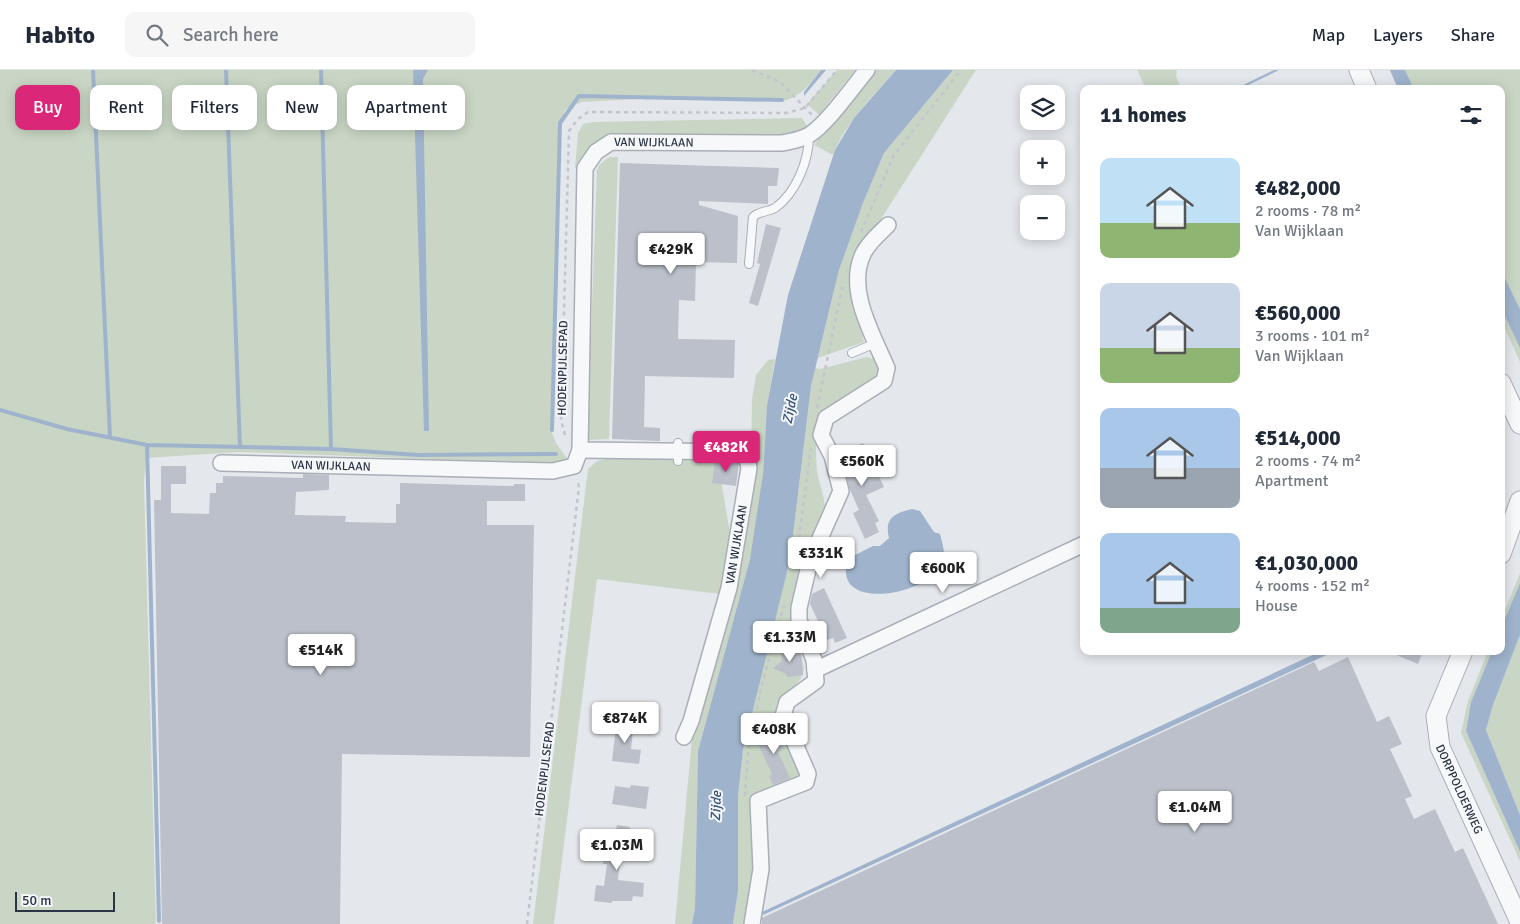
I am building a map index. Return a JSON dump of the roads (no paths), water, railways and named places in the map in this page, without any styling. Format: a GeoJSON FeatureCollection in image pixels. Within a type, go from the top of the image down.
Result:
{"type":"FeatureCollection","features":[{"type":"Feature","properties":{"kind":"street"},"geometry":{"type":"LineString","coordinates":[[809,136],[867,70]]}},
{"type":"Feature","properties":{"kind":"street"},"geometry":{"type":"LineString","coordinates":[[1359,70],[1365,85]]}},
{"type":"Feature","properties":{"kind":"street","name":"VAN WIJKLAAN"},"geometry":{"type":"LineString","coordinates":[[221,462],[553,471],[574,466],[580,450],[585,168],[596,152],[610,142],[782,143],[809,136]]}},
{"type":"Feature","properties":{"kind":"street"},"geometry":{"type":"LineString","coordinates":[[752,924],[761,869],[758,801],[806,782],[808,774],[783,716],[787,702],[816,681],[812,650],[799,620],[799,608],[810,561],[828,526],[831,512],[841,491],[832,456],[821,435],[822,426],[826,418],[884,381],[887,368],[859,295],[859,263],[870,243],[888,225]]}},
{"type":"Feature","properties":{"kind":"street"},"geometry":{"type":"LineString","coordinates":[[1505,392],[1520,424]]}},
{"type":"Feature","properties":{"kind":"street","name":"VAN WIJKLAAN"},"geometry":{"type":"LineString","coordinates":[[580,450],[746,452],[749,468],[729,588],[691,721],[684,737]]}},
{"type":"Feature","properties":{"kind":"street"},"geometry":{"type":"LineString","coordinates":[[1505,543],[1520,501]]}},
{"type":"Feature","properties":{"kind":"street"},"geometry":{"type":"LineString","coordinates":[[815,670],[1080,546]]}},
{"type":"Feature","properties":{"kind":"street","name":"DORPPOLDERWEG"},"geometry":{"type":"LineString","coordinates":[[1461,655],[1436,716],[1440,747],[1520,922]]}},
{"type":"Feature","properties":{"kind":"lane"},"geometry":{"type":"LineString","coordinates":[[749,264],[754,217],[772,210],[791,194],[809,145],[809,136]]}},
{"type":"Feature","properties":{"kind":"lane"},"geometry":{"type":"LineString","coordinates":[[852,353],[876,343]]}},
{"type":"Feature","properties":{"kind":"water"},"geometry":{"type":"Polygon","coordinates":[[[413,70],[428,70],[423,79],[423,85],[413,85],[413,70]]]}},
{"type":"Feature","properties":{"kind":"water"},"geometry":{"type":"Polygon","coordinates":[[[821,70],[826,70],[804,96],[804,92],[821,70]]]}},
{"type":"Feature","properties":{"kind":"water","name":"Zijde"},"geometry":{"type":"Polygon","coordinates":[[[896,70],[953,70],[884,153],[863,203],[839,270],[811,386],[792,544],[786,576],[743,750],[738,796],[738,891],[733,924],[692,924],[695,908],[698,751],[750,559],[763,474],[767,405],[788,295],[835,150],[854,118],[896,70]]]}},
{"type":"Feature","properties":{"kind":"water"},"geometry":{"type":"Polygon","coordinates":[[[1274,70],[1279,70],[1248,85],[1243,85],[1274,70]]]}},
{"type":"Feature","properties":{"kind":"water"},"geometry":{"type":"Polygon","coordinates":[[[1390,70],[1405,70],[1412,85],[1396,85],[1390,70]]]}},
{"type":"Feature","properties":{"kind":"water"},"geometry":{"type":"Polygon","coordinates":[[[415,130],[424,130],[429,431],[424,431],[415,130]]]}},
{"type":"Feature","properties":{"kind":"water"},"geometry":{"type":"Polygon","coordinates":[[[1505,278],[1520,309],[1520,348],[1505,316],[1505,278]]]}},
{"type":"Feature","properties":{"kind":"water"},"geometry":{"type":"Polygon","coordinates":[[[912,509],[920,511],[934,532],[940,534],[944,558],[935,573],[921,583],[903,590],[884,594],[866,593],[853,587],[846,576],[849,558],[873,546],[880,546],[889,538],[888,526],[892,517],[912,509]]]}},
{"type":"Feature","properties":{"kind":"water"},"geometry":{"type":"Polygon","coordinates":[[[1520,583],[1520,635],[1493,705],[1486,730],[1520,815],[1520,852],[1466,731],[1471,702],[1490,655],[1505,655],[1505,619],[1520,583]]]}},
{"type":"Feature","properties":{"kind":"water"},"geometry":{"type":"Polygon","coordinates":[[[1312,655],[1326,655],[763,915],[762,912],[1312,655]]]}},
{"type":"Feature","properties":{"kind":"waterway"},"geometry":{"type":"LineString","coordinates":[[93,70],[110,437]]}},
{"type":"Feature","properties":{"kind":"waterway"},"geometry":{"type":"LineString","coordinates":[[226,70],[240,447]]}},
{"type":"Feature","properties":{"kind":"waterway"},"geometry":{"type":"LineString","coordinates":[[321,70],[331,449]]}},
{"type":"Feature","properties":{"kind":"waterway"},"geometry":{"type":"LineString","coordinates":[[552,430],[560,123],[579,96],[782,100]]}},
{"type":"Feature","properties":{"kind":"waterway"},"geometry":{"type":"LineString","coordinates":[[0,410],[67,429],[147,445],[331,449],[418,455],[556,454]]}},
{"type":"Feature","properties":{"kind":"waterway"},"geometry":{"type":"LineString","coordinates":[[147,445],[159,921]]}}]}
